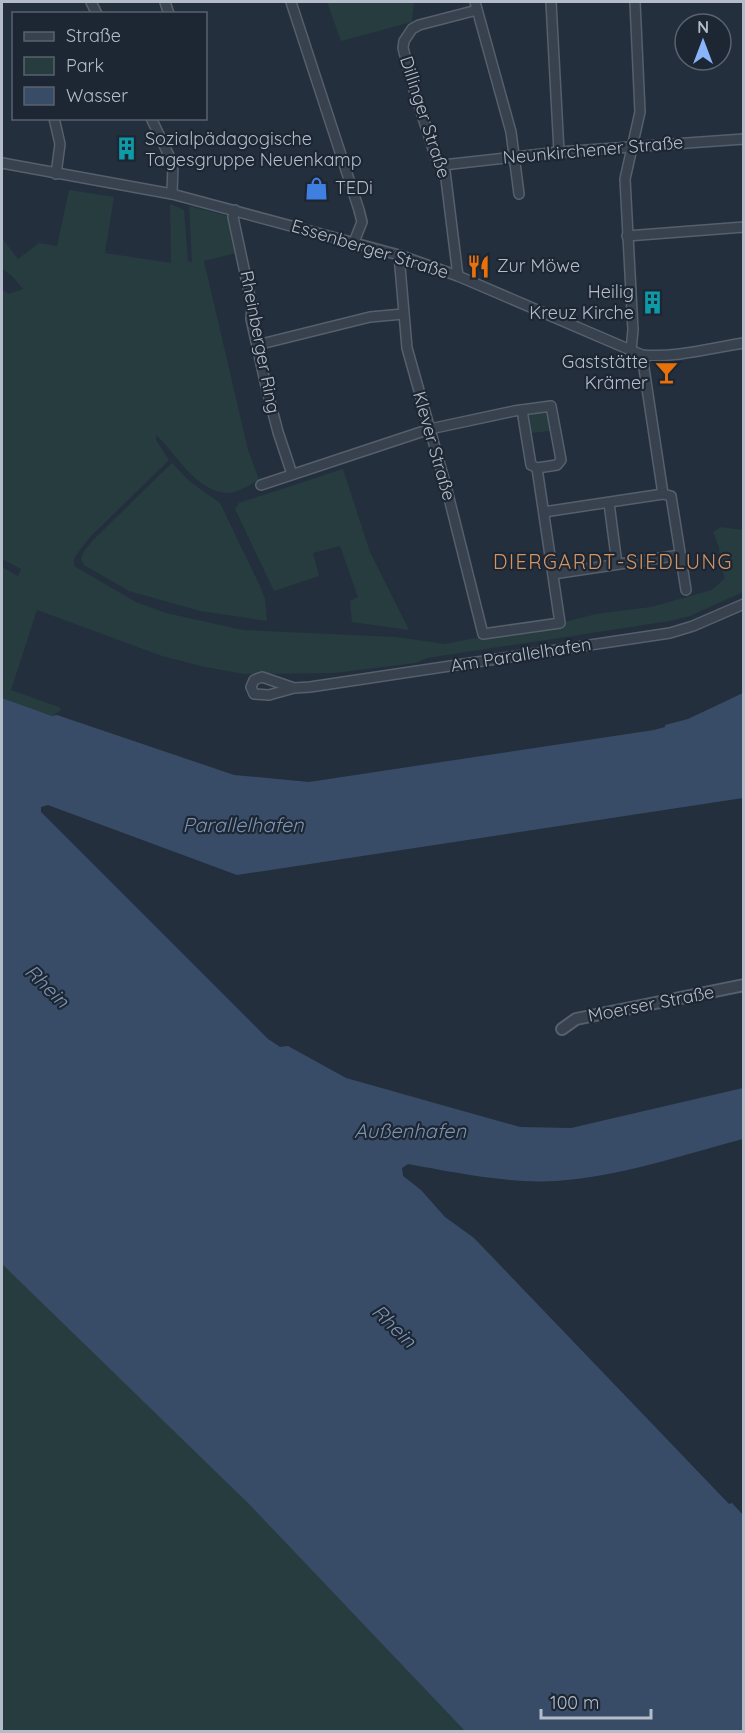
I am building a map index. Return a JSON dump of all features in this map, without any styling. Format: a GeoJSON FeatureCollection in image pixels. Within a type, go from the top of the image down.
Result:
{"type":"FeatureCollection","features":[{"type":"Feature","properties":{"kind":"street"},"geometry":{"type":"LineString","coordinates":[[291,2],[359,210],[362,222],[354,242]]}},
{"type":"Feature","properties":{"kind":"street"},"geometry":{"type":"LineString","coordinates":[[550,2],[559,152]]}},
{"type":"Feature","properties":{"kind":"street"},"geometry":{"type":"LineString","coordinates":[[631,350],[633,330],[625,179],[640,112],[635,2]]}},
{"type":"Feature","properties":{"kind":"street"},"geometry":{"type":"LineString","coordinates":[[476,6],[511,132],[519,194]]}},
{"type":"Feature","properties":{"kind":"street","name":"Dillinger Straße"},"geometry":{"type":"LineString","coordinates":[[458,276],[452,212],[442,165],[436,158],[414,90],[406,61],[404,41],[412,29],[419,25],[476,6]]}},
{"type":"Feature","properties":{"kind":"street"},"geometry":{"type":"LineString","coordinates":[[54,120],[60,144],[56,174]]}},
{"type":"Feature","properties":{"kind":"street"},"geometry":{"type":"LineString","coordinates":[[152,120],[173,164],[172,194]]}},
{"type":"Feature","properties":{"kind":"street","name":"Neunkirchener Straße"},"geometry":{"type":"LineString","coordinates":[[442,165],[559,152],[744,139]]}},
{"type":"Feature","properties":{"kind":"street","name":"Essenberger Straße"},"geometry":{"type":"LineString","coordinates":[[2,163],[172,194],[399,255],[458,276],[642,355],[677,354],[744,343]]}},
{"type":"Feature","properties":{"kind":"street","name":"Rheinberger Ring"},"geometry":{"type":"LineString","coordinates":[[235,210],[233,217],[244,263],[257,345],[278,432],[292,474]]}},
{"type":"Feature","properties":{"kind":"street"},"geometry":{"type":"LineString","coordinates":[[627,236],[744,227]]}},
{"type":"Feature","properties":{"kind":"street","name":"Klever Straße"},"geometry":{"type":"LineString","coordinates":[[399,255],[403,314],[411,367],[430,429],[483,634],[560,622],[553,574]]}},
{"type":"Feature","properties":{"kind":"street"},"geometry":{"type":"LineString","coordinates":[[257,345],[370,317],[403,314]]}},
{"type":"Feature","properties":{"kind":"street"},"geometry":{"type":"LineString","coordinates":[[642,355],[663,494]]}},
{"type":"Feature","properties":{"kind":"street"},"geometry":{"type":"LineString","coordinates":[[261,485],[430,429],[522,410],[547,405],[553,408],[561,460],[557,465],[537,468],[531,465],[522,410]]}},
{"type":"Feature","properties":{"kind":"street"},"geometry":{"type":"LineString","coordinates":[[537,468],[553,574],[680,555]]}},
{"type":"Feature","properties":{"kind":"street"},"geometry":{"type":"LineString","coordinates":[[544,512],[663,494],[671,495],[686,590]]}},
{"type":"Feature","properties":{"kind":"street"},"geometry":{"type":"LineString","coordinates":[[609,502],[617,564]]}},
{"type":"Feature","properties":{"kind":"street","name":"Am Parallelhafen"},"geometry":{"type":"LineString","coordinates":[[294,688],[670,633],[701,623],[744,604]]}},
{"type":"Feature","properties":{"kind":"street","name":"Moerser Straße"},"geometry":{"type":"LineString","coordinates":[[562,1029],[576,1019],[744,985]]}},
{"type":"Feature","properties":{"kind":"green space"},"geometry":{"type":"Polygon","coordinates":[[[327,2],[414,2],[412,22],[341,41],[327,2]]]}},
{"type":"Feature","properties":{"kind":"green space"},"geometry":{"type":"Polygon","coordinates":[[[69,190],[114,197],[105,253],[171,263],[170,204],[184,210],[188,261],[192,262],[189,206],[228,216],[236,253],[204,261],[248,450],[259,480],[233,493],[207,487],[188,471],[156,435],[156,440],[169,460],[90,537],[74,558],[74,566],[136,602],[166,613],[243,630],[396,637],[445,644],[561,626],[565,622],[596,614],[651,607],[712,590],[725,578],[720,565],[719,547],[713,532],[721,527],[743,530],[743,592],[690,616],[670,621],[427,658],[416,663],[334,673],[244,674],[205,667],[162,656],[37,610],[11,690],[59,707],[61,710],[52,716],[2,698],[2,567],[18,576],[21,569],[2,559],[2,290],[9,294],[23,289],[12,276],[2,269],[2,238],[18,259],[39,243],[57,246],[69,190]]]}},
{"type":"Feature","properties":{"kind":"green space"},"geometry":{"type":"Polygon","coordinates":[[[548,412],[550,431],[531,433],[529,414],[548,412]]]}},
{"type":"Feature","properties":{"kind":"green space"},"geometry":{"type":"Polygon","coordinates":[[[172,463],[189,481],[220,503],[260,586],[265,599],[267,621],[200,611],[129,591],[84,565],[81,559],[93,540],[172,463]]]}},
{"type":"Feature","properties":{"kind":"green space"},"geometry":{"type":"Polygon","coordinates":[[[343,469],[370,552],[409,630],[352,622],[350,601],[358,597],[340,546],[313,553],[319,576],[274,591],[235,509],[239,503],[343,469]]]}},
{"type":"Feature","properties":{"kind":"green space"},"geometry":{"type":"Polygon","coordinates":[[[2,1252],[474,1731],[2,1731],[2,1252]]]}},
{"type":"Feature","properties":{"kind":"water"},"geometry":{"type":"Polygon","coordinates":[[[743,693],[743,798],[237,875],[48,805],[41,807],[41,812],[268,1039],[280,1047],[288,1046],[346,1078],[520,1127],[571,1128],[743,1088],[743,1139],[627,1170],[579,1179],[520,1181],[408,1164],[402,1168],[403,1176],[421,1190],[445,1217],[474,1238],[729,1504],[732,1503],[743,1515],[743,1731],[465,1731],[249,1504],[2,1264],[2,698],[234,775],[309,782],[654,730],[688,719],[743,693]]]}},
{"type":"Feature","properties":{"kind":"place","name":"Sozialpädagogische Tagesgruppe Neuenkamp"},"geometry":{"type":"Point","coordinates":[127,149]}},
{"type":"Feature","properties":{"kind":"place","name":"TEDi"},"geometry":{"type":"Point","coordinates":[317,188]}},
{"type":"Feature","properties":{"kind":"place","name":"Zur Möwe"},"geometry":{"type":"Point","coordinates":[479,266]}},
{"type":"Feature","properties":{"kind":"place","name":"Heilig Kreuz Kirche"},"geometry":{"type":"Point","coordinates":[652,302]}},
{"type":"Feature","properties":{"kind":"place","name":"Gaststätte Krämer"},"geometry":{"type":"Point","coordinates":[666,372]}},
{"type":"Feature","properties":{"kind":"district","name":"DIERGARDT-SIEDLUNG"},"geometry":{"type":"Point","coordinates":[613,562]}},
{"type":"Feature","properties":{"kind":"water label","name":"Parallelhafen"},"geometry":{"type":"Point","coordinates":[243,825]}},
{"type":"Feature","properties":{"kind":"water label","name":"Rhein"},"geometry":{"type":"Point","coordinates":[47,986]}},
{"type":"Feature","properties":{"kind":"water label","name":"Außenhafen"},"geometry":{"type":"Point","coordinates":[410,1131]}},
{"type":"Feature","properties":{"kind":"water label","name":"Rhein"},"geometry":{"type":"Point","coordinates":[394,1326]}}]}
